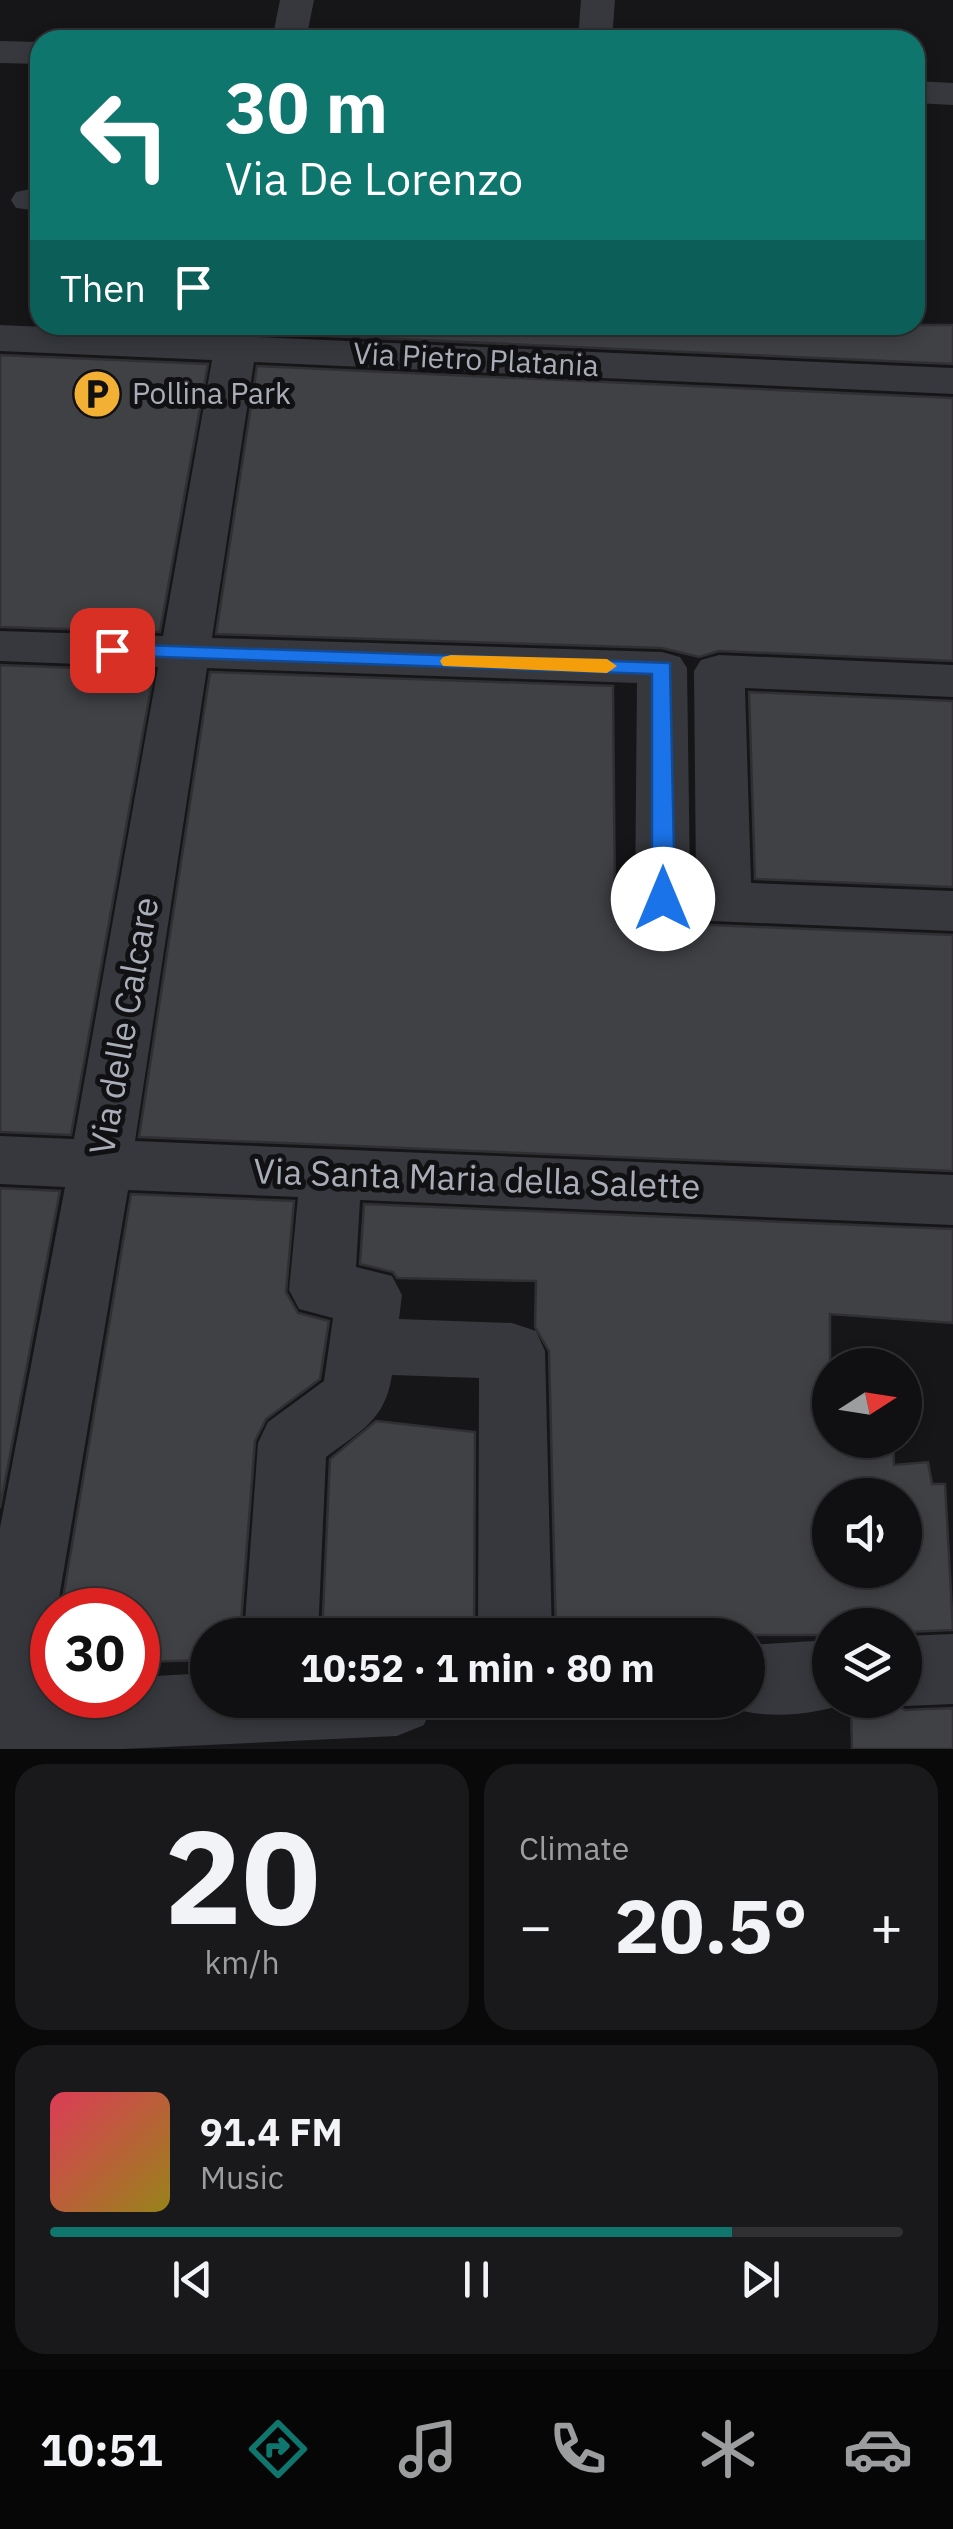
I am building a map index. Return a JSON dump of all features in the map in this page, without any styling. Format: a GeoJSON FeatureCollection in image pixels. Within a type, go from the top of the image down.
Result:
{"type":"FeatureCollection","features":[{"type":"Feature","properties":{"kind":"street"},"geometry":{"type":"LineString","coordinates":[[290,30],[296,0]]}},
{"type":"Feature","properties":{"kind":"street"},"geometry":{"type":"LineString","coordinates":[[596,30],[598,0]]}},
{"type":"Feature","properties":{"kind":"street"},"geometry":{"type":"LineString","coordinates":[[0,52],[30,54]]}},
{"type":"Feature","properties":{"kind":"street"},"geometry":{"type":"LineString","coordinates":[[925,93],[953,94]]}},
{"type":"Feature","properties":{"kind":"street","name":"Via Pietro Platania"},"geometry":{"type":"LineString","coordinates":[[0,338],[237,337],[579,345],[953,381]]}},
{"type":"Feature","properties":{"kind":"street","name":"Via delle Calcare"},"geometry":{"type":"LineString","coordinates":[[0,1721],[101,1163],[237,337]]}},
{"type":"Feature","properties":{"kind":"street"},"geometry":{"type":"LineString","coordinates":[[0,646],[662,668],[663,899],[953,910]]}},
{"type":"Feature","properties":{"kind":"street"},"geometry":{"type":"LineString","coordinates":[[724,902],[719,671],[953,681]]}},
{"type":"Feature","properties":{"kind":"street","name":"Via Santa Maria della Salette"},"geometry":{"type":"LineString","coordinates":[[0,1160],[953,1200]]}},
{"type":"Feature","properties":{"kind":"street"},"geometry":{"type":"LineString","coordinates":[[282,1618],[292,1443],[355,1396],[364,1346],[369,1294],[322,1290],[331,1173]]}},
{"type":"Feature","properties":{"kind":"street"},"geometry":{"type":"LineString","coordinates":[[364,1346],[512,1351],[514,1618]]}},
{"type":"Feature","properties":{"kind":"street"},"geometry":{"type":"LineString","coordinates":[[922,1670],[953,1668]]}},
{"type":"Feature","properties":{"kind":"street"},"geometry":{"type":"LineString","coordinates":[[765,1679],[812,1677]]}},
{"type":"Feature","properties":{"kind":"street"},"geometry":{"type":"LineString","coordinates":[[0,1721],[190,1709]]}},
{"type":"Feature","properties":{"kind":"building"},"geometry":{"type":"Polygon","coordinates":[[[925,325],[953,325],[953,364],[307,335],[874,336],[925,335],[925,325]]]}},
{"type":"Feature","properties":{"kind":"building"},"geometry":{"type":"Polygon","coordinates":[[[0,355],[208,364],[160,632],[0,627],[0,355]]]}},
{"type":"Feature","properties":{"kind":"building"},"geometry":{"type":"Polygon","coordinates":[[[257,366],[953,398],[953,661],[719,651],[699,657],[662,648],[216,634],[257,366]]]}},
{"type":"Feature","properties":{"kind":"building"},"geometry":{"type":"Polygon","coordinates":[[[0,665],[154,671],[71,1135],[0,1132],[0,665]]]}},
{"type":"Feature","properties":{"kind":"building"},"geometry":{"type":"Polygon","coordinates":[[[210,672],[613,686],[615,910],[638,911],[663,923],[953,935],[953,1171],[139,1137],[210,672]]]}},
{"type":"Feature","properties":{"kind":"building"},"geometry":{"type":"Polygon","coordinates":[[[749,692],[953,701],[953,887],[755,879],[749,692]]]}},
{"type":"Feature","properties":{"kind":"building"},"geometry":{"type":"Polygon","coordinates":[[[0,1188],[60,1191],[0,1508],[0,1188]]]}},
{"type":"Feature","properties":{"kind":"building"},"geometry":{"type":"Polygon","coordinates":[[[131,1194],[294,1201],[286,1292],[298,1313],[329,1321],[320,1379],[266,1419],[255,1441],[241,1618],[190,1618],[190,1661],[160,1661],[160,1588],[65,1588],[131,1194]]]}},
{"type":"Feature","properties":{"kind":"building"},"geometry":{"type":"Polygon","coordinates":[[[364,1204],[953,1229],[953,1323],[830,1314],[830,1348],[812,1348],[812,1458],[894,1458],[894,1465],[928,1462],[932,1484],[945,1484],[953,1630],[922,1631],[922,1608],[812,1608],[812,1635],[765,1635],[765,1618],[556,1618],[549,1351],[535,1327],[536,1281],[397,1278],[393,1272],[360,1264],[364,1204]]]}},
{"type":"Feature","properties":{"kind":"building"},"geometry":{"type":"Polygon","coordinates":[[[376,1421],[475,1432],[474,1618],[323,1618],[330,1459],[376,1421]]]}},
{"type":"Feature","properties":{"kind":"building"},"geometry":{"type":"Polygon","coordinates":[[[953,1708],[953,1749],[852,1749],[851,1718],[922,1718],[922,1709],[953,1708]]]}},
{"type":"Feature","properties":{"kind":"slow traffic"},"geometry":{"type":"LineString","coordinates":[[451,661],[607,666]]}},
{"type":"Feature","properties":{"kind":"place","name":"Pollina Park"},"geometry":{"type":"Point","coordinates":[97,394]}},
{"type":"Feature","properties":{"kind":"route"},"geometry":{"type":"LineString","coordinates":[[112,650],[662,668],[663,899]]}}]}
